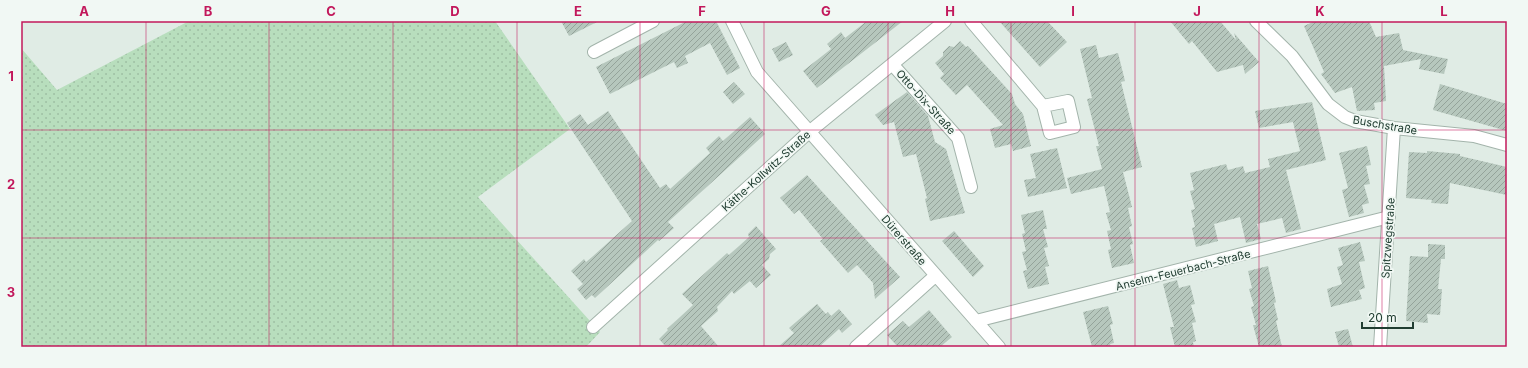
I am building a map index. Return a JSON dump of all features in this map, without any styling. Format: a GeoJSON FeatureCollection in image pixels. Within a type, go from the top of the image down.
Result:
{"type":"FeatureCollection","features":[{"type":"Feature","properties":{"kind":"street"},"geometry":{"type":"LineString","coordinates":[[594,52],[653,21]]}},
{"type":"Feature","properties":{"kind":"street","name":"Dürerstraße"},"geometry":{"type":"LineString","coordinates":[[732,21],[757,72],[999,347]]}},
{"type":"Feature","properties":{"kind":"street","name":"Käthe-Kollwitz-Straße"},"geometry":{"type":"LineString","coordinates":[[593,327],[809,132],[946,21]]}},
{"type":"Feature","properties":{"kind":"street"},"geometry":{"type":"LineString","coordinates":[[971,21],[1044,106]]}},
{"type":"Feature","properties":{"kind":"street","name":"Buschstraße"},"geometry":{"type":"LineString","coordinates":[[1256,21],[1292,56],[1319,93],[1339,113],[1355,121],[1394,128],[1474,136],[1507,145]]}},
{"type":"Feature","properties":{"kind":"street","name":"Otto-Dix-Straße"},"geometry":{"type":"LineString","coordinates":[[892,64],[958,138],[971,187]]}},
{"type":"Feature","properties":{"kind":"street","name":"Spitzwegstraße"},"geometry":{"type":"LineString","coordinates":[[1380,347],[1394,128]]}},
{"type":"Feature","properties":{"kind":"street","name":"Anselm-Feuerbach-Straße"},"geometry":{"type":"LineString","coordinates":[[976,321],[1389,217]]}},
{"type":"Feature","properties":{"kind":"street"},"geometry":{"type":"LineString","coordinates":[[856,347],[935,276]]}},
{"type":"Feature","properties":{"kind":"green space"},"geometry":{"type":"Polygon","coordinates":[[[189,21],[495,21],[570,129],[478,197],[600,332],[586,347],[21,347],[21,48],[57,90],[189,21]]]}},
{"type":"Feature","properties":{"kind":"building"},"geometry":{"type":"Polygon","coordinates":[[[561,21],[599,21],[569,36],[561,21]]]}},
{"type":"Feature","properties":{"kind":"building"},"geometry":{"type":"Polygon","coordinates":[[[687,21],[716,21],[740,68],[727,75],[710,43],[685,56],[688,63],[677,68],[674,62],[610,94],[596,67],[687,21]]]}},
{"type":"Feature","properties":{"kind":"building"},"geometry":{"type":"Polygon","coordinates":[[[867,21],[903,21],[817,88],[803,71],[831,49],[827,44],[841,32],[845,38],[867,21]]]}},
{"type":"Feature","properties":{"kind":"building"},"geometry":{"type":"Polygon","coordinates":[[[999,21],[1047,21],[1067,42],[1040,67],[999,21]]]}},
{"type":"Feature","properties":{"kind":"building"},"geometry":{"type":"Polygon","coordinates":[[[1170,21],[1220,21],[1236,40],[1234,33],[1259,62],[1245,74],[1243,65],[1217,72],[1192,41],[1189,44],[1170,21]]]}},
{"type":"Feature","properties":{"kind":"building"},"geometry":{"type":"Polygon","coordinates":[[[1315,21],[1369,21],[1376,37],[1399,33],[1403,50],[1448,59],[1444,74],[1419,69],[1421,59],[1384,66],[1386,101],[1374,103],[1375,110],[1357,111],[1352,87],[1335,93],[1321,74],[1324,72],[1304,26],[1315,21]]]}},
{"type":"Feature","properties":{"kind":"building"},"geometry":{"type":"Polygon","coordinates":[[[960,41],[966,47],[968,46],[1012,94],[1015,104],[1023,114],[1031,146],[1013,151],[1011,144],[995,148],[990,129],[1003,125],[967,85],[956,95],[940,78],[944,74],[935,63],[943,56],[943,52],[949,46],[954,47],[960,41]]]}},
{"type":"Feature","properties":{"kind":"building"},"geometry":{"type":"Polygon","coordinates":[[[786,42],[793,55],[779,62],[772,49],[786,42]]]}},
{"type":"Feature","properties":{"kind":"building"},"geometry":{"type":"Polygon","coordinates":[[[1096,45],[1099,58],[1118,53],[1125,81],[1121,82],[1142,167],[1123,172],[1132,207],[1128,208],[1132,226],[1129,227],[1133,244],[1130,245],[1134,263],[1112,268],[1108,250],[1111,249],[1107,231],[1111,230],[1106,213],[1110,212],[1104,186],[1071,194],[1067,178],[1102,169],[1096,146],[1099,146],[1087,99],[1092,98],[1080,49],[1096,45]]]}},
{"type":"Feature","properties":{"kind":"building"},"geometry":{"type":"Polygon","coordinates":[[[734,82],[745,94],[733,104],[723,92],[734,82]]]}},
{"type":"Feature","properties":{"kind":"building"},"geometry":{"type":"Polygon","coordinates":[[[1440,84],[1507,104],[1507,131],[1433,110],[1440,84]]]}},
{"type":"Feature","properties":{"kind":"building"},"geometry":{"type":"Polygon","coordinates":[[[907,92],[928,116],[935,142],[946,149],[965,213],[930,221],[925,199],[927,198],[916,154],[903,157],[894,122],[883,125],[875,115],[907,92]]]}},
{"type":"Feature","properties":{"kind":"building"},"geometry":{"type":"Polygon","coordinates":[[[1312,102],[1326,160],[1286,170],[1301,229],[1286,233],[1282,218],[1257,224],[1261,239],[1246,243],[1240,217],[1214,224],[1218,241],[1196,247],[1192,228],[1195,227],[1191,210],[1195,209],[1190,191],[1194,190],[1190,173],[1226,164],[1228,170],[1243,166],[1245,173],[1270,167],[1268,159],[1300,151],[1293,122],[1259,128],[1255,111],[1312,102]]]}},
{"type":"Feature","properties":{"kind":"building"},"geometry":{"type":"Polygon","coordinates":[[[608,111],[660,188],[666,184],[670,189],[710,153],[706,148],[719,136],[723,141],[750,117],[765,134],[668,222],[674,228],[659,241],[658,240],[595,298],[592,295],[586,300],[577,289],[583,284],[571,271],[584,259],[586,262],[632,221],[567,123],[580,114],[588,125],[608,111]]]}},
{"type":"Feature","properties":{"kind":"building"},"geometry":{"type":"Polygon","coordinates":[[[1367,146],[1371,165],[1366,166],[1370,184],[1364,185],[1369,203],[1362,205],[1364,213],[1349,217],[1342,190],[1348,188],[1339,153],[1367,146]]]}},
{"type":"Feature","properties":{"kind":"building"},"geometry":{"type":"Polygon","coordinates":[[[1057,148],[1067,188],[1028,197],[1024,180],[1036,178],[1030,154],[1057,148]]]}},
{"type":"Feature","properties":{"kind":"building"},"geometry":{"type":"Polygon","coordinates":[[[1427,151],[1460,154],[1460,156],[1507,167],[1507,195],[1450,183],[1448,204],[1431,203],[1432,200],[1406,198],[1409,152],[1427,153],[1427,151]]]}},
{"type":"Feature","properties":{"kind":"building"},"geometry":{"type":"Polygon","coordinates":[[[807,175],[900,277],[875,299],[873,283],[857,265],[848,273],[820,241],[823,239],[799,210],[794,214],[780,198],[807,175]]]}},
{"type":"Feature","properties":{"kind":"building"},"geometry":{"type":"Polygon","coordinates":[[[1043,210],[1047,229],[1043,229],[1048,247],[1044,248],[1049,266],[1045,267],[1049,284],[1028,289],[1023,271],[1027,270],[1022,252],[1026,251],[1022,234],[1025,233],[1021,215],[1043,210]]]}},
{"type":"Feature","properties":{"kind":"building"},"geometry":{"type":"Polygon","coordinates":[[[756,226],[776,249],[770,254],[769,259],[762,265],[771,275],[756,288],[750,281],[734,294],[732,291],[717,307],[718,311],[701,326],[719,347],[666,347],[659,339],[668,330],[667,329],[693,305],[682,294],[727,253],[729,255],[749,237],[748,234],[756,226]]]}},
{"type":"Feature","properties":{"kind":"building"},"geometry":{"type":"Polygon","coordinates":[[[954,231],[984,266],[973,277],[942,241],[954,231]]]}},
{"type":"Feature","properties":{"kind":"building"},"geometry":{"type":"Polygon","coordinates":[[[1360,242],[1365,261],[1359,262],[1365,288],[1359,290],[1362,299],[1331,307],[1327,289],[1342,284],[1337,267],[1343,265],[1338,248],[1360,242]]]}},
{"type":"Feature","properties":{"kind":"building"},"geometry":{"type":"Polygon","coordinates":[[[1428,244],[1445,245],[1445,259],[1441,259],[1438,289],[1442,289],[1440,315],[1427,314],[1428,323],[1406,321],[1410,256],[1428,257],[1428,244]]]}},
{"type":"Feature","properties":{"kind":"building"},"geometry":{"type":"Polygon","coordinates":[[[1268,266],[1276,302],[1274,303],[1278,320],[1276,321],[1282,347],[1259,347],[1253,325],[1256,325],[1251,307],[1254,306],[1249,289],[1252,288],[1248,271],[1268,266]]]}},
{"type":"Feature","properties":{"kind":"building"},"geometry":{"type":"Polygon","coordinates":[[[1177,280],[1179,288],[1190,285],[1195,304],[1191,305],[1196,322],[1192,323],[1196,341],[1193,342],[1194,347],[1175,347],[1170,327],[1174,327],[1163,284],[1177,280]]]}},
{"type":"Feature","properties":{"kind":"building"},"geometry":{"type":"Polygon","coordinates":[[[817,304],[826,314],[828,312],[831,316],[839,309],[852,324],[842,333],[839,329],[819,347],[778,347],[794,333],[789,328],[817,304]]]}},
{"type":"Feature","properties":{"kind":"building"},"geometry":{"type":"Polygon","coordinates":[[[1108,306],[1113,324],[1110,325],[1114,343],[1110,344],[1111,347],[1092,347],[1083,312],[1108,306]]]}},
{"type":"Feature","properties":{"kind":"building"},"geometry":{"type":"Polygon","coordinates":[[[929,310],[952,337],[940,347],[898,347],[887,335],[903,321],[909,327],[929,310]]]}},
{"type":"Feature","properties":{"kind":"building"},"geometry":{"type":"Polygon","coordinates":[[[1348,329],[1353,347],[1339,347],[1335,332],[1348,329]]]}}]}
